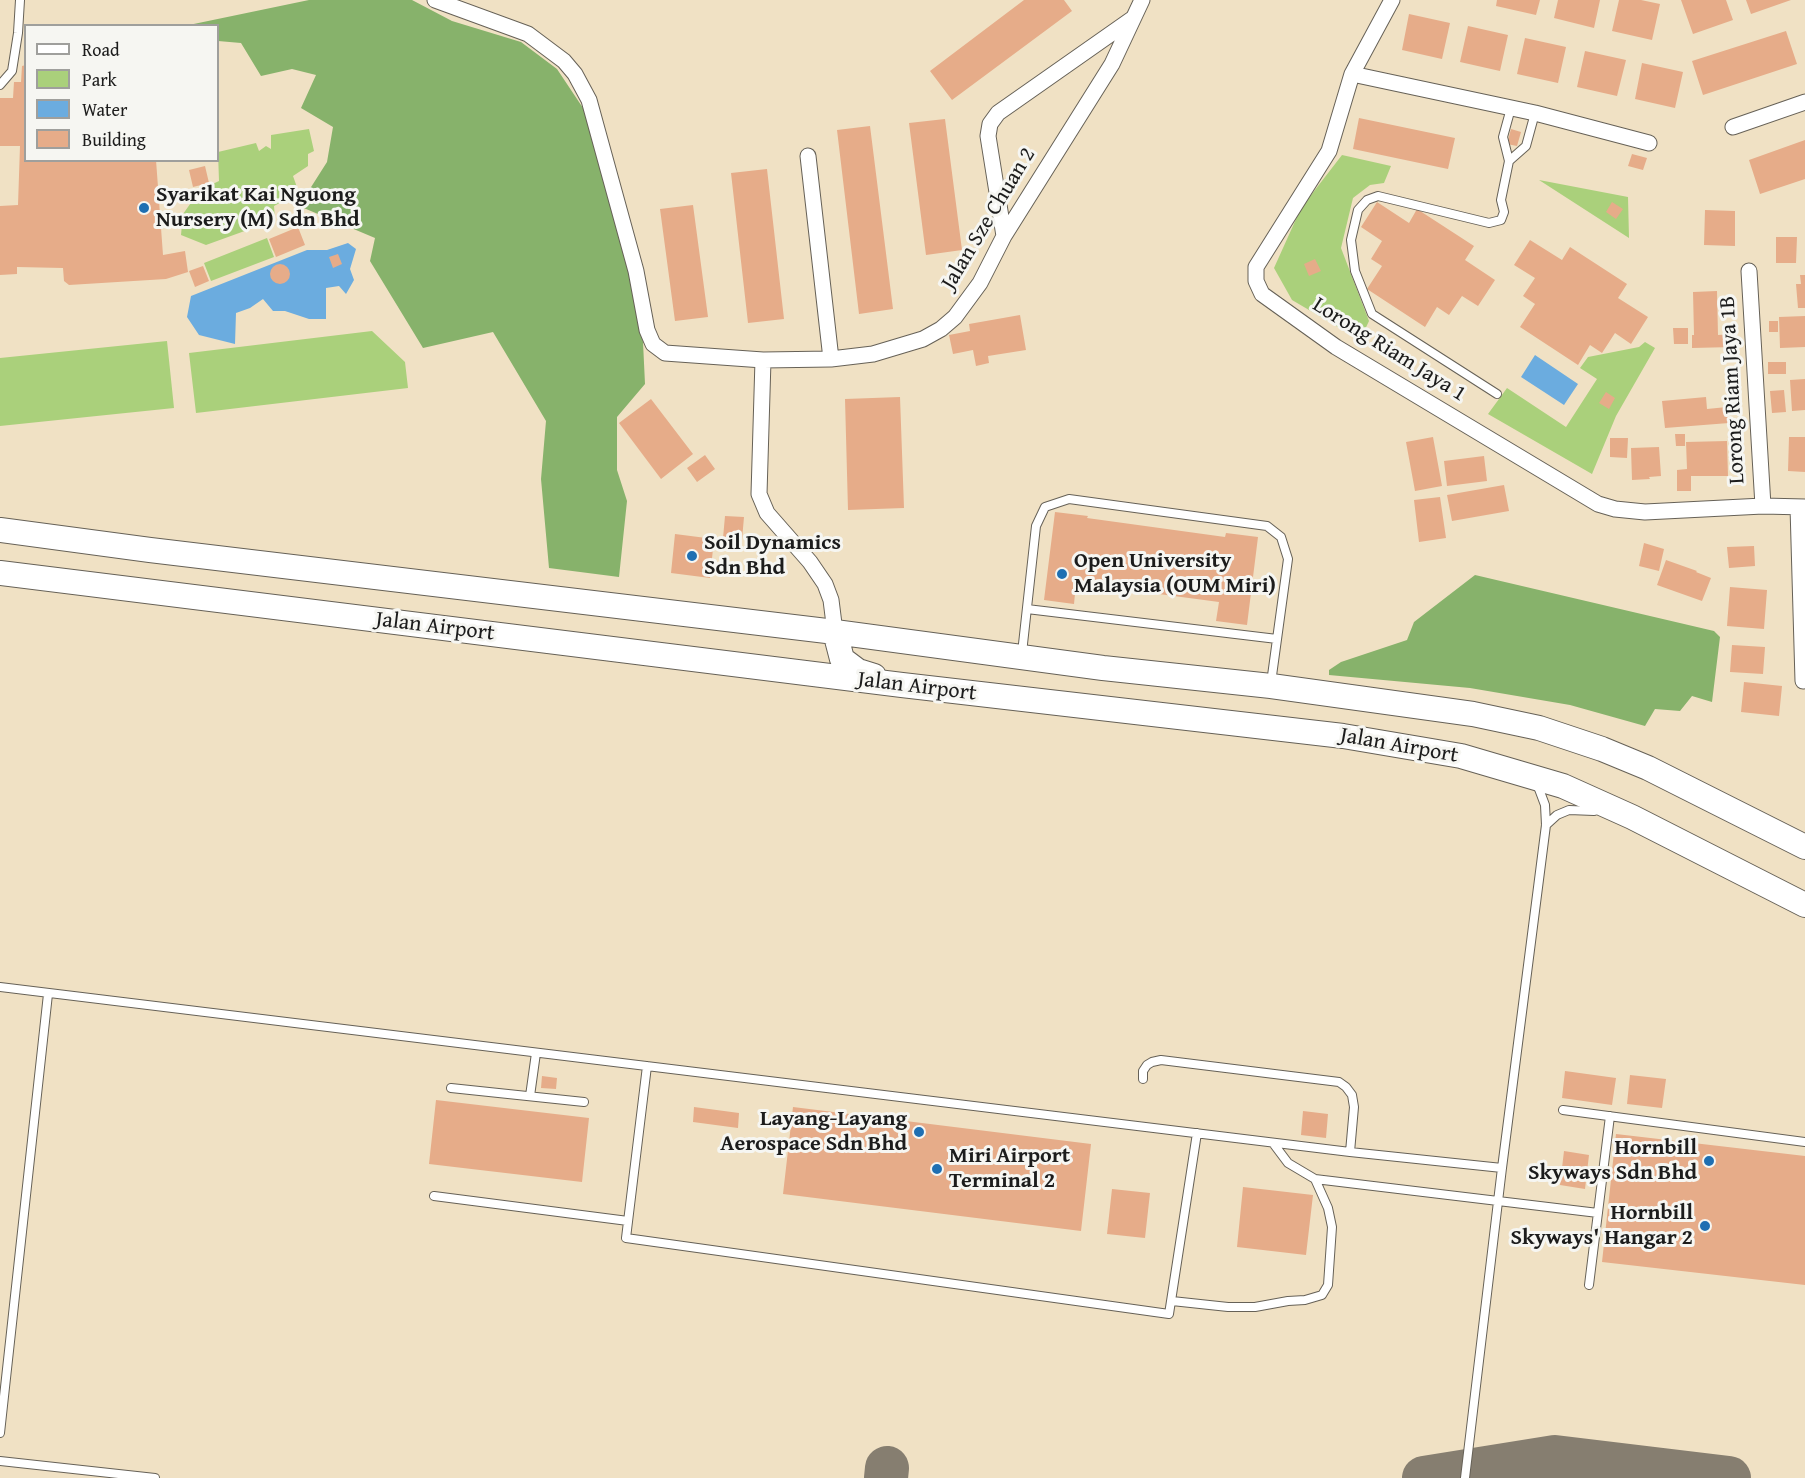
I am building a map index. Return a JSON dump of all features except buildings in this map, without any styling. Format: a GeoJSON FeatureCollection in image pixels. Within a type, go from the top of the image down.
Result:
{"type":"FeatureCollection","features":[{"type":"Feature","properties":{"kind":"main road","name":"Jalan Airport"},"geometry":{"type":"LineString","coordinates":[[0,530],[1271,686],[1473,714],[1539,728],[1602,749],[1648,768],[1805,847]]}},
{"type":"Feature","properties":{"kind":"main road","name":"Jalan Airport"},"geometry":{"type":"LineString","coordinates":[[0,573],[902,685],[1343,736],[1461,756],[1563,786],[1632,817],[1805,905]]}},
{"type":"Feature","properties":{"kind":"main road"},"geometry":{"type":"LineString","coordinates":[[835,632],[842,659],[858,671],[902,685]]}},
{"type":"Feature","properties":{"kind":"street","name":"Jalan Sze Chuan 2"},"geometry":{"type":"LineString","coordinates":[[435,0],[528,34],[564,61],[575,74],[589,100],[636,271],[647,330],[653,344],[665,353],[763,360],[831,359],[873,354],[922,339],[941,329],[955,316],[980,283],[1004,236],[1112,64],[1142,0]]}},
{"type":"Feature","properties":{"kind":"street","name":"Lorong Riam Jaya 1"},"geometry":{"type":"LineString","coordinates":[[1392,0],[1352,74],[1329,151],[1256,267],[1256,280],[1262,294],[1336,347],[1598,504],[1615,509],[1645,512],[1763,506],[1801,507]]}},
{"type":"Feature","properties":{"kind":"street"},"geometry":{"type":"LineString","coordinates":[[1004,236],[988,136],[990,124],[998,114],[1133,18]]}},
{"type":"Feature","properties":{"kind":"street"},"geometry":{"type":"LineString","coordinates":[[1352,74],[1535,113],[1648,143]]}},
{"type":"Feature","properties":{"kind":"street"},"geometry":{"type":"LineString","coordinates":[[1733,127],[1805,102]]}},
{"type":"Feature","properties":{"kind":"street"},"geometry":{"type":"LineString","coordinates":[[808,156],[831,359]]}},
{"type":"Feature","properties":{"kind":"street","name":"Lorong Riam Jaya 1B"},"geometry":{"type":"LineString","coordinates":[[1749,271],[1763,506]]}},
{"type":"Feature","properties":{"kind":"street"},"geometry":{"type":"LineString","coordinates":[[763,360],[759,494],[766,513],[810,562],[825,584],[831,600],[835,632]]}},
{"type":"Feature","properties":{"kind":"street"},"geometry":{"type":"LineString","coordinates":[[1801,507],[1803,681]]}},
{"type":"Feature","properties":{"kind":"lane"},"geometry":{"type":"LineString","coordinates":[[0,85],[12,71],[20,0]]}},
{"type":"Feature","properties":{"kind":"lane"},"geometry":{"type":"LineString","coordinates":[[1497,394],[1372,314],[1355,271],[1351,240],[1358,210],[1367,200],[1378,196],[1489,224],[1500,220],[1504,212],[1501,200],[1509,161],[1503,137],[1511,108]]}},
{"type":"Feature","properties":{"kind":"lane"},"geometry":{"type":"LineString","coordinates":[[1509,161],[1526,146],[1535,113]]}},
{"type":"Feature","properties":{"kind":"lane"},"geometry":{"type":"LineString","coordinates":[[1022,657],[1036,526],[1045,507],[1069,499],[1267,526],[1281,537],[1288,559],[1271,686]]}},
{"type":"Feature","properties":{"kind":"lane"},"geometry":{"type":"LineString","coordinates":[[1027,609],[1277,639]]}},
{"type":"Feature","properties":{"kind":"lane"},"geometry":{"type":"LineString","coordinates":[[1465,1478],[1546,825],[1545,805],[1539,789],[1530,777]]}},
{"type":"Feature","properties":{"kind":"lane"},"geometry":{"type":"LineString","coordinates":[[1546,825],[1569,810],[1587,809],[1632,817]]}},
{"type":"Feature","properties":{"kind":"lane"},"geometry":{"type":"LineString","coordinates":[[0,987],[1273,1143],[1502,1168]]}},
{"type":"Feature","properties":{"kind":"lane"},"geometry":{"type":"LineString","coordinates":[[0,1433],[48,994]]}},
{"type":"Feature","properties":{"kind":"lane"},"geometry":{"type":"LineString","coordinates":[[530,1096],[536,1053]]}},
{"type":"Feature","properties":{"kind":"lane"},"geometry":{"type":"LineString","coordinates":[[1143,1079],[1143,1071],[1147,1065],[1161,1060],[1339,1082],[1352,1095],[1354,1107],[1350,1152]]}},
{"type":"Feature","properties":{"kind":"lane"},"geometry":{"type":"LineString","coordinates":[[647,1066],[626,1238],[1169,1314],[1197,1133]]}},
{"type":"Feature","properties":{"kind":"lane"},"geometry":{"type":"LineString","coordinates":[[452,1088],[584,1102]]}},
{"type":"Feature","properties":{"kind":"lane"},"geometry":{"type":"LineString","coordinates":[[1563,1110],[1805,1142]]}},
{"type":"Feature","properties":{"kind":"lane"},"geometry":{"type":"LineString","coordinates":[[1589,1285],[1610,1116]]}},
{"type":"Feature","properties":{"kind":"lane"},"geometry":{"type":"LineString","coordinates":[[1273,1143],[1288,1163],[1315,1179],[1598,1213]]}},
{"type":"Feature","properties":{"kind":"lane"},"geometry":{"type":"LineString","coordinates":[[1172,1301],[1228,1307],[1255,1307],[1305,1300],[1322,1295],[1328,1285],[1332,1227],[1328,1208],[1315,1179]]}},
{"type":"Feature","properties":{"kind":"lane"},"geometry":{"type":"LineString","coordinates":[[434,1196],[628,1221]]}},
{"type":"Feature","properties":{"kind":"lane"},"geometry":{"type":"LineString","coordinates":[[0,1461],[155,1478]]}},
{"type":"Feature","properties":{"kind":"green space"},"geometry":{"type":"Polygon","coordinates":[[[309,0],[412,0],[452,21],[521,42],[557,69],[585,111],[631,273],[643,342],[645,384],[617,417],[617,470],[627,501],[619,577],[549,568],[541,479],[546,421],[493,332],[423,348],[370,261],[375,238],[299,206],[327,162],[333,127],[301,108],[316,75],[292,69],[261,76],[241,43],[219,41],[219,24],[194,24],[309,0]]]}},
{"type":"Feature","properties":{"kind":"green space"},"geometry":{"type":"Polygon","coordinates":[[[309,129],[314,151],[308,154],[308,166],[293,176],[299,193],[274,206],[275,220],[206,245],[181,235],[183,214],[200,190],[219,181],[219,152],[256,143],[259,151],[266,146],[271,149],[271,135],[309,129]]]}},
{"type":"Feature","properties":{"kind":"green space"},"geometry":{"type":"Polygon","coordinates":[[[1342,155],[1391,166],[1384,183],[1370,185],[1353,198],[1341,248],[1369,321],[1360,340],[1292,300],[1274,268],[1301,208],[1342,155]]]}},
{"type":"Feature","properties":{"kind":"green space"},"geometry":{"type":"Polygon","coordinates":[[[1539,180],[1628,197],[1629,238],[1539,180]]]}},
{"type":"Feature","properties":{"kind":"green space"},"geometry":{"type":"Polygon","coordinates":[[[267,238],[274,257],[211,281],[204,263],[267,238]]]}},
{"type":"Feature","properties":{"kind":"green space"},"geometry":{"type":"Polygon","coordinates":[[[372,331],[405,362],[408,388],[196,413],[189,353],[372,331]]]}},
{"type":"Feature","properties":{"kind":"green space"},"geometry":{"type":"Polygon","coordinates":[[[167,341],[174,408],[0,426],[0,358],[167,341]]]}},
{"type":"Feature","properties":{"kind":"green space"},"geometry":{"type":"Polygon","coordinates":[[[1645,342],[1655,348],[1616,416],[1592,474],[1488,414],[1507,388],[1566,427],[1597,379],[1580,368],[1588,357],[1639,347],[1645,342]]]}},
{"type":"Feature","properties":{"kind":"green space"},"geometry":{"type":"Polygon","coordinates":[[[1475,575],[1714,631],[1720,637],[1712,702],[1692,696],[1680,711],[1655,709],[1645,726],[1570,705],[1470,688],[1329,675],[1329,670],[1341,662],[1407,640],[1414,622],[1475,575]]]}},
{"type":"Feature","properties":{"kind":"water"},"geometry":{"type":"Polygon","coordinates":[[[348,243],[356,249],[350,269],[354,280],[346,294],[339,286],[326,288],[326,319],[309,319],[285,311],[273,311],[263,299],[250,308],[236,313],[235,344],[199,335],[187,317],[191,296],[307,250],[327,250],[348,243]]]}},
{"type":"Feature","properties":{"kind":"water"},"geometry":{"type":"Polygon","coordinates":[[[1535,355],[1578,384],[1564,405],[1521,377],[1535,355]]]}},
{"type":"Feature","properties":{"kind":"taxiway"},"geometry":{"type":"LineString","coordinates":[[1424,1478],[1555,1457],[1729,1478]]}},
{"type":"Feature","properties":{"kind":"taxiway"},"geometry":{"type":"LineString","coordinates":[[886,1478],[887,1468]]}},
{"type":"Feature","properties":{"kind":"place","name":"Syarikat Kai Nguong Nursery (M) Sdn Bhd"},"geometry":{"type":"Point","coordinates":[144,208]}},
{"type":"Feature","properties":{"kind":"place","name":"Soil Dynamics Sdn Bhd"},"geometry":{"type":"Point","coordinates":[692,556]}},
{"type":"Feature","properties":{"kind":"place","name":"Open University Malaysia (OUM Miri)"},"geometry":{"type":"Point","coordinates":[1062,574]}},
{"type":"Feature","properties":{"kind":"place","name":"Layang-Layang Aerospace Sdn Bhd"},"geometry":{"type":"Point","coordinates":[919,1132]}},
{"type":"Feature","properties":{"kind":"place","name":"Hornbill Skyways Sdn Bhd"},"geometry":{"type":"Point","coordinates":[1709,1161]}},
{"type":"Feature","properties":{"kind":"place","name":"Miri Airport Terminal 2"},"geometry":{"type":"Point","coordinates":[937,1169]}},
{"type":"Feature","properties":{"kind":"place","name":"Hornbill Skyways' Hangar 2"},"geometry":{"type":"Point","coordinates":[1705,1226]}}]}
